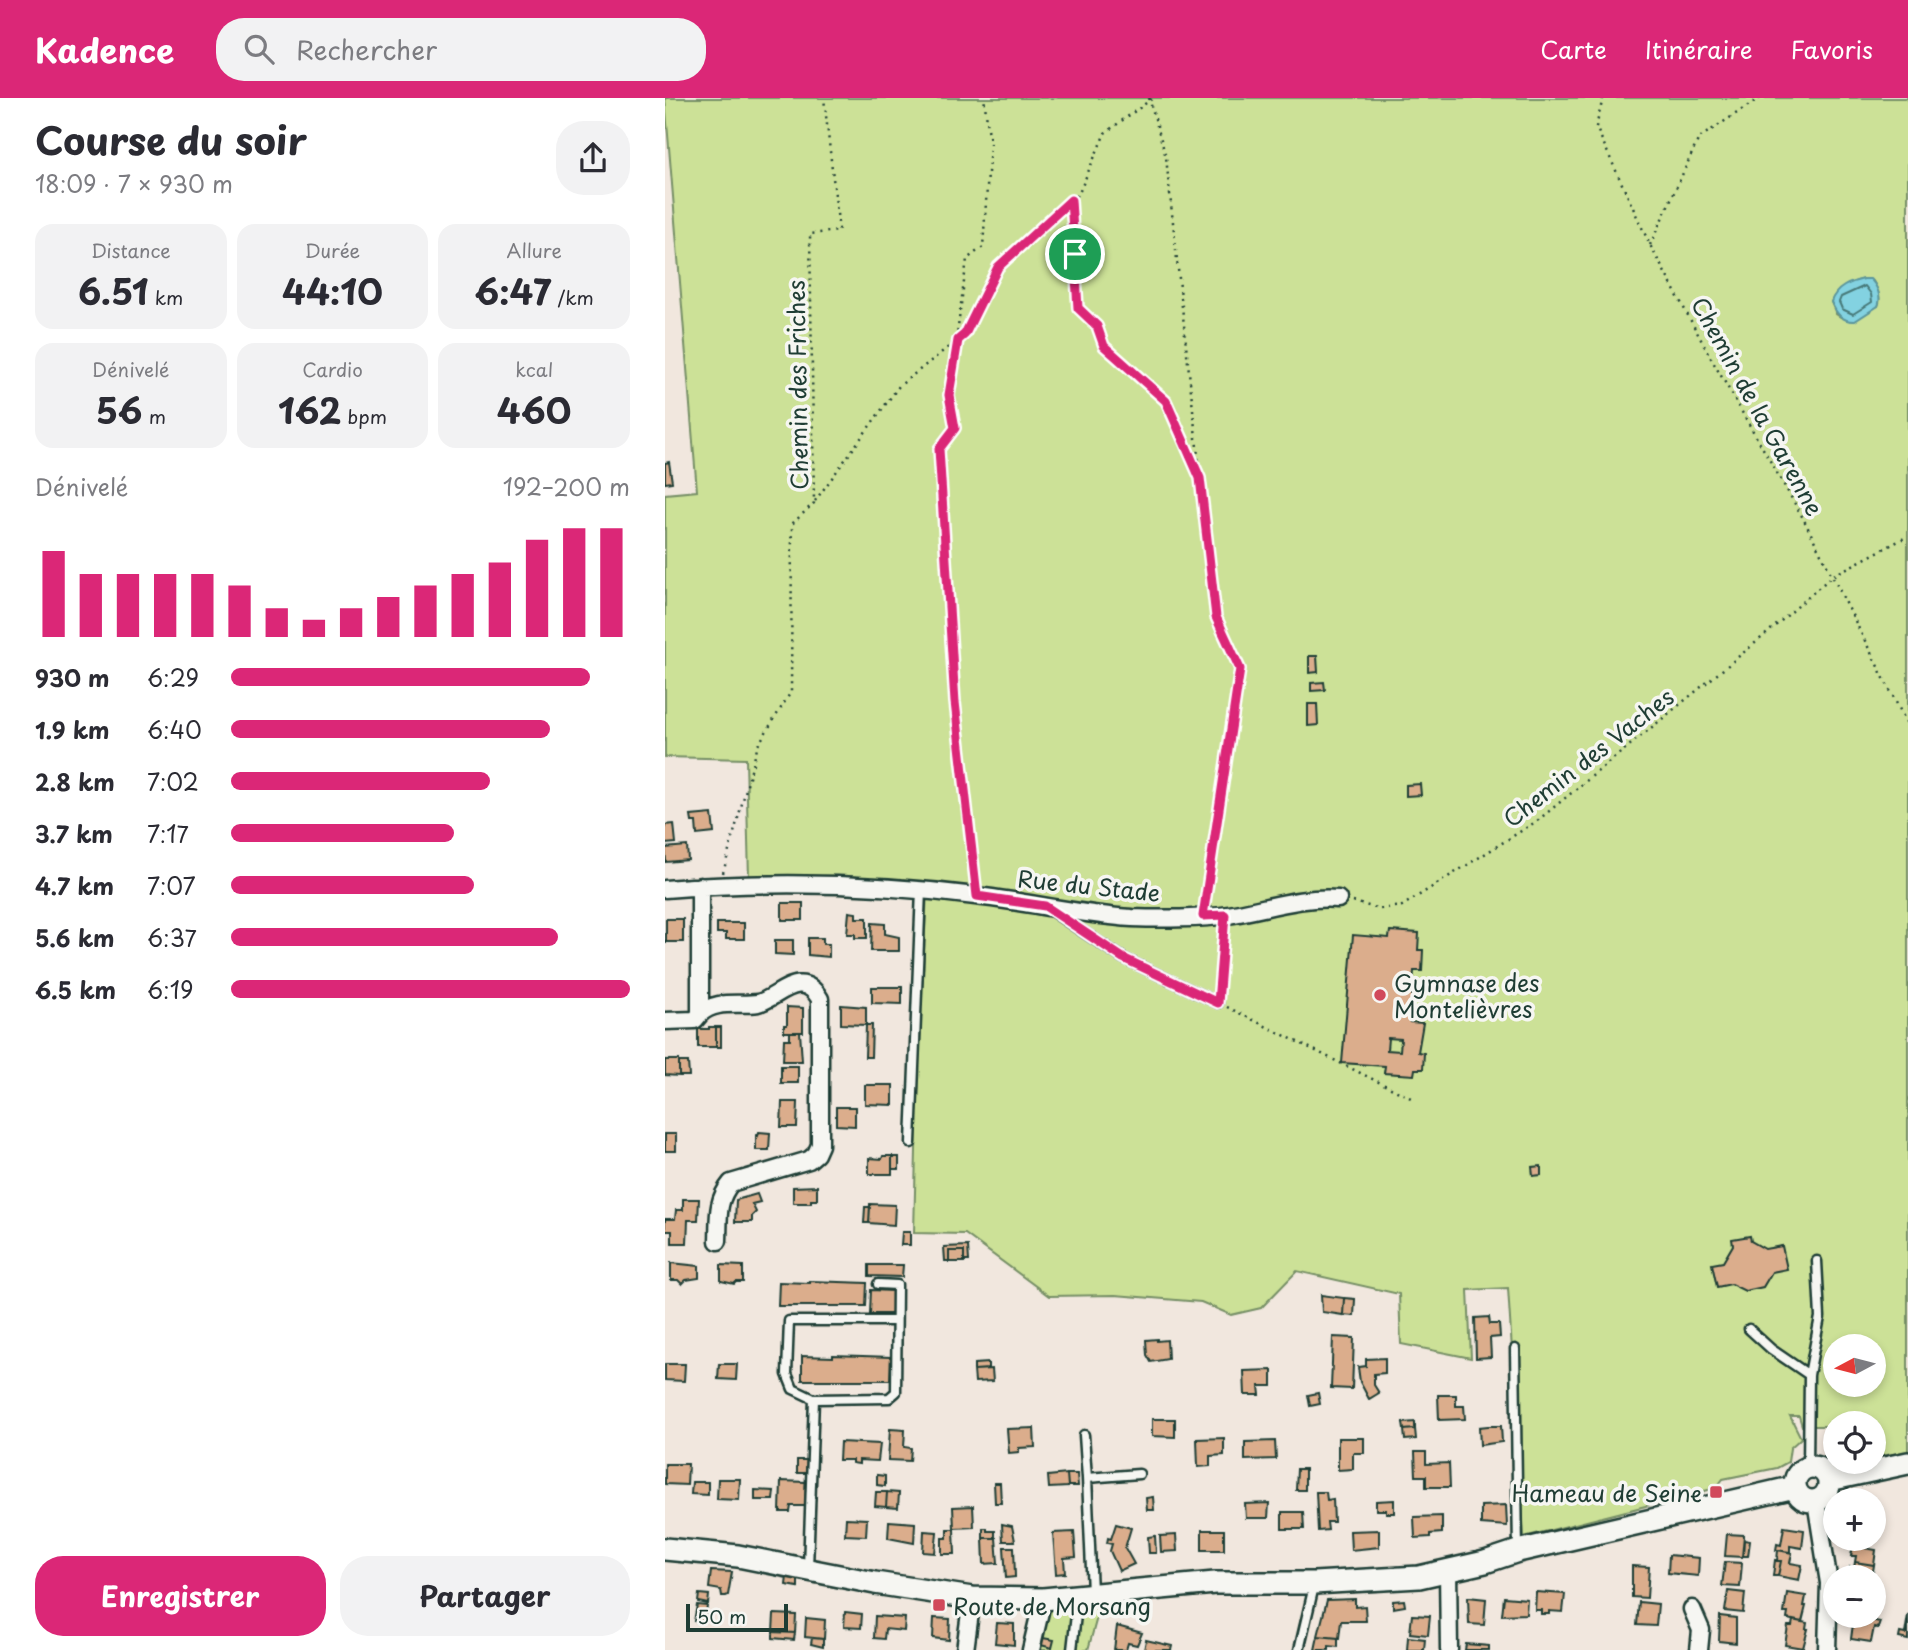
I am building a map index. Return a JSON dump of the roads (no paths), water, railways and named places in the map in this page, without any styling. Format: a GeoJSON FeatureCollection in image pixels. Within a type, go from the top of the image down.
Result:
{"type":"FeatureCollection","features":[{"type":"Feature","properties":{"kind":"street","name":"Rue du Stade"},"geometry":{"type":"LineString","coordinates":[[665,889],[723,885],[820,885],[921,890],[1132,918],[1225,915],[1319,897],[1338,899]]}},
{"type":"Feature","properties":{"kind":"street"},"geometry":{"type":"LineString","coordinates":[[700,886],[700,1014]]}},
{"type":"Feature","properties":{"kind":"street"},"geometry":{"type":"LineString","coordinates":[[665,1021],[695,1020],[707,1007],[763,1002],[784,987],[805,986],[815,990],[820,999],[820,1145],[809,1160],[731,1183],[719,1203],[718,1241]]}},
{"type":"Feature","properties":{"kind":"street"},"geometry":{"type":"LineString","coordinates":[[1829,1480],[1908,1463]]}},
{"type":"Feature","properties":{"kind":"street"},"geometry":{"type":"LineString","coordinates":[[1808,1467],[1823,1471],[1829,1480],[1828,1491],[1816,1501],[1800,1497],[1795,1487],[1799,1472],[1808,1467]]}},
{"type":"Feature","properties":{"kind":"street"},"geometry":{"type":"LineString","coordinates":[[665,1549],[738,1556],[808,1571],[972,1598],[1043,1599],[1215,1583],[1314,1583],[1419,1577],[1518,1551],[1795,1487]]}},
{"type":"Feature","properties":{"kind":"street"},"geometry":{"type":"LineString","coordinates":[[1816,1501],[1829,1583],[1827,1650]]}},
{"type":"Feature","properties":{"kind":"street"},"geometry":{"type":"LineString","coordinates":[[1448,1570],[1449,1650]]}},
{"type":"Feature","properties":{"kind":"street"},"geometry":{"type":"LineString","coordinates":[[965,1650],[972,1598]]}},
{"type":"Feature","properties":{"kind":"street"},"geometry":{"type":"LineString","coordinates":[[1031,1650],[1043,1599]]}},
{"type":"Feature","properties":{"kind":"street"},"geometry":{"type":"LineString","coordinates":[[1692,1609],[1701,1630],[1699,1650]]}},
{"type":"Feature","properties":{"kind":"lane"},"geometry":{"type":"LineString","coordinates":[[911,1143],[921,890]]}},
{"type":"Feature","properties":{"kind":"lane"},"geometry":{"type":"LineString","coordinates":[[1045,906],[1123,958],[1218,1003]]}},
{"type":"Feature","properties":{"kind":"lane"},"geometry":{"type":"LineString","coordinates":[[1808,1467],[1809,1375],[1820,1317],[1817,1261]]}},
{"type":"Feature","properties":{"kind":"lane"},"geometry":{"type":"LineString","coordinates":[[878,1284],[897,1284],[897,1321],[896,1392],[889,1398],[814,1399],[793,1389],[787,1374],[789,1321],[897,1321]]}},
{"type":"Feature","properties":{"kind":"lane"},"geometry":{"type":"LineString","coordinates":[[1749,1329],[1771,1349],[1809,1375]]}},
{"type":"Feature","properties":{"kind":"lane"},"geometry":{"type":"LineString","coordinates":[[1515,1349],[1518,1551]]}},
{"type":"Feature","properties":{"kind":"lane"},"geometry":{"type":"LineString","coordinates":[[808,1571],[814,1399]]}},
{"type":"Feature","properties":{"kind":"lane"},"geometry":{"type":"LineString","coordinates":[[1072,1650],[1085,1596],[1087,1478],[1084,1435]]}},
{"type":"Feature","properties":{"kind":"lane"},"geometry":{"type":"LineString","coordinates":[[1087,1478],[1139,1474]]}},
{"type":"Feature","properties":{"kind":"lane"},"geometry":{"type":"LineString","coordinates":[[1299,1650],[1314,1583]]}},
{"type":"Feature","properties":{"kind":"water"},"geometry":{"type":"Polygon","coordinates":[[[1870,279],[1877,288],[1878,306],[1855,321],[1846,320],[1837,313],[1831,302],[1833,297],[1844,286],[1870,279]]]}},
{"type":"Feature","properties":{"kind":"place","name":"Gymnase des Montelièvres"},"geometry":{"type":"Point","coordinates":[1380,995]}},
{"type":"Feature","properties":{"kind":"place","name":"Hameau de Seine"},"geometry":{"type":"Point","coordinates":[1716,1492]}},
{"type":"Feature","properties":{"kind":"place","name":"Route de Morsang"},"geometry":{"type":"Point","coordinates":[939,1605]}}]}
